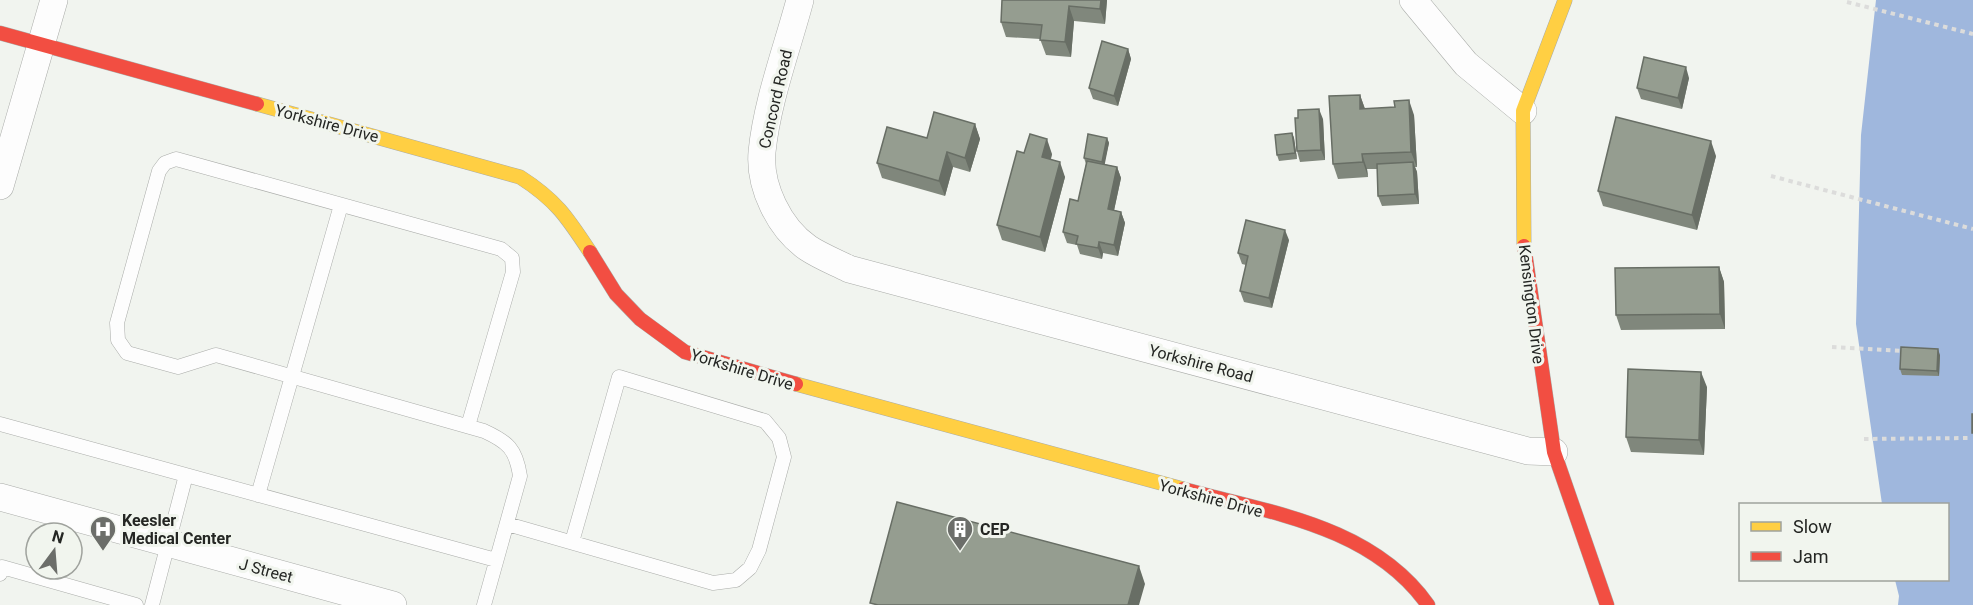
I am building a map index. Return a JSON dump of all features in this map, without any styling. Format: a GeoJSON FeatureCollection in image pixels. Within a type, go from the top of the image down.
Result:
{"type":"FeatureCollection","features":[{"type":"Feature","properties":{"kind":"street"},"geometry":{"type":"LineString","coordinates":[[0,186],[54,0]]}},
{"type":"Feature","properties":{"kind":"street","name":"Concord Road"},"geometry":{"type":"LineString","coordinates":[[800,0],[767,122],[762,153],[764,178],[774,208],[806,247],[849,269]]}},
{"type":"Feature","properties":{"kind":"street"},"geometry":{"type":"LineString","coordinates":[[1413,0],[1466,64],[1523,111]]}},
{"type":"Feature","properties":{"kind":"street","name":"Kensington Drive"},"geometry":{"type":"LineString","coordinates":[[1565,0],[1523,111],[1523,240],[1554,452],[1607,605]]}},
{"type":"Feature","properties":{"kind":"street","name":"Yorkshire Drive"},"geometry":{"type":"LineString","coordinates":[[0,33],[520,177],[541,190],[562,209],[616,294],[640,319],[685,352],[776,380],[1322,527],[1373,550],[1417,588],[1428,605]]}},
{"type":"Feature","properties":{"kind":"street","name":"Yorkshire Road"},"geometry":{"type":"LineString","coordinates":[[849,269],[1528,451],[1554,452]]}},
{"type":"Feature","properties":{"kind":"street","name":"J Street"},"geometry":{"type":"LineString","coordinates":[[0,497],[393,605]]}},
{"type":"Feature","properties":{"kind":"lane"},"geometry":{"type":"LineString","coordinates":[[468,426],[513,272],[512,258],[501,249],[176,159],[165,163],[159,171],[117,323],[118,340],[127,352],[178,367],[216,355],[468,426],[503,440],[518,458],[520,476],[484,605]]}},
{"type":"Feature","properties":{"kind":"lane"},"geometry":{"type":"LineString","coordinates":[[258,495],[341,205]]}},
{"type":"Feature","properties":{"kind":"lane"},"geometry":{"type":"LineString","coordinates":[[507,524],[713,582],[736,580],[750,568],[759,550],[784,457],[778,438],[765,421],[619,377],[572,542]]}},
{"type":"Feature","properties":{"kind":"lane"},"geometry":{"type":"LineString","coordinates":[[0,424],[496,560]]}},
{"type":"Feature","properties":{"kind":"lane"},"geometry":{"type":"LineString","coordinates":[[152,605],[186,475]]}},
{"type":"Feature","properties":{"kind":"lane"},"geometry":{"type":"LineString","coordinates":[[0,574],[2,567],[136,605]]}},
{"type":"Feature","properties":{"kind":"path"},"geometry":{"type":"LineString","coordinates":[[1847,2],[1973,34]]}},
{"type":"Feature","properties":{"kind":"path"},"geometry":{"type":"LineString","coordinates":[[1771,176],[1973,229]]}},
{"type":"Feature","properties":{"kind":"path"},"geometry":{"type":"LineString","coordinates":[[1832,347],[1910,351]]}},
{"type":"Feature","properties":{"kind":"path"},"geometry":{"type":"LineString","coordinates":[[1864,439],[1968,438]]}},
{"type":"Feature","properties":{"kind":"water"},"geometry":{"type":"Polygon","coordinates":[[[1876,0],[1973,0],[1973,605],[1898,605],[1899,596],[1895,581],[1949,581],[1949,503],[1882,503],[1856,324],[1861,135],[1876,0]]]}},
{"type":"Feature","properties":{"kind":"building"},"geometry":{"type":"Polygon","coordinates":[[[1002,0],[1101,0],[1100,9],[1069,6],[1065,42],[1040,40],[1042,25],[1001,22],[1002,0]]]}},
{"type":"Feature","properties":{"kind":"building"},"geometry":{"type":"Polygon","coordinates":[[[1102,41],[1128,49],[1114,96],[1089,88],[1102,41]]]}},
{"type":"Feature","properties":{"kind":"building"},"geometry":{"type":"Polygon","coordinates":[[[1644,57],[1686,67],[1678,98],[1637,88],[1644,57]]]}},
{"type":"Feature","properties":{"kind":"building"},"geometry":{"type":"Polygon","coordinates":[[[1360,95],[1360,109],[1395,107],[1394,101],[1409,100],[1411,152],[1362,154],[1363,162],[1333,164],[1329,96],[1360,95]]]}},
{"type":"Feature","properties":{"kind":"building"},"geometry":{"type":"Polygon","coordinates":[[[1319,109],[1321,150],[1297,151],[1295,118],[1298,118],[1298,110],[1319,109]]]}},
{"type":"Feature","properties":{"kind":"building"},"geometry":{"type":"Polygon","coordinates":[[[934,112],[975,124],[965,158],[947,152],[939,181],[877,163],[887,127],[927,138],[934,112]]]}},
{"type":"Feature","properties":{"kind":"building"},"geometry":{"type":"Polygon","coordinates":[[[1616,117],[1711,141],[1692,215],[1598,191],[1616,117]]]}},
{"type":"Feature","properties":{"kind":"building"},"geometry":{"type":"Polygon","coordinates":[[[1292,133],[1295,153],[1277,155],[1275,135],[1292,133]]]}},
{"type":"Feature","properties":{"kind":"building"},"geometry":{"type":"Polygon","coordinates":[[[1030,134],[1047,139],[1042,157],[1060,162],[1040,237],[997,225],[1017,151],[1024,153],[1030,134]]]}},
{"type":"Feature","properties":{"kind":"building"},"geometry":{"type":"Polygon","coordinates":[[[1088,134],[1107,138],[1102,162],[1084,158],[1088,134]]]}},
{"type":"Feature","properties":{"kind":"building"},"geometry":{"type":"Polygon","coordinates":[[[1087,161],[1117,167],[1108,209],[1121,212],[1114,245],[1099,242],[1098,248],[1076,244],[1078,236],[1063,232],[1070,199],[1078,201],[1087,161]]]}},
{"type":"Feature","properties":{"kind":"building"},"geometry":{"type":"Polygon","coordinates":[[[1413,162],[1415,194],[1378,196],[1377,164],[1413,162]]]}},
{"type":"Feature","properties":{"kind":"building"},"geometry":{"type":"Polygon","coordinates":[[[1246,220],[1285,230],[1269,298],[1240,291],[1248,256],[1238,253],[1246,220]]]}},
{"type":"Feature","properties":{"kind":"building"},"geometry":{"type":"Polygon","coordinates":[[[1719,267],[1720,314],[1616,315],[1615,268],[1719,267]]]}},
{"type":"Feature","properties":{"kind":"building"},"geometry":{"type":"Polygon","coordinates":[[[1901,347],[1938,349],[1937,371],[1900,369],[1901,347]]]}},
{"type":"Feature","properties":{"kind":"building"},"geometry":{"type":"Polygon","coordinates":[[[1628,369],[1701,372],[1699,440],[1626,437],[1628,369]]]}},
{"type":"Feature","properties":{"kind":"building","name":"CEP"},"geometry":{"type":"Polygon","coordinates":[[[897,502],[1139,566],[1128,605],[878,605],[870,603],[897,502]]]}},
{"type":"Feature","properties":{"kind":"traffic: slow"},"geometry":{"type":"LineString","coordinates":[[1524,246],[1523,111],[1565,0]]}},
{"type":"Feature","properties":{"kind":"traffic: slow"},"geometry":{"type":"LineString","coordinates":[[257,104],[520,177],[560,210],[590,252]]}},
{"type":"Feature","properties":{"kind":"traffic: slow"},"geometry":{"type":"LineString","coordinates":[[796,384],[1183,489]]}},
{"type":"Feature","properties":{"kind":"traffic: jam"},"geometry":{"type":"LineString","coordinates":[[0,33],[257,104]]}},
{"type":"Feature","properties":{"kind":"traffic: jam"},"geometry":{"type":"LineString","coordinates":[[1524,246],[1554,452],[1607,605]]}},
{"type":"Feature","properties":{"kind":"traffic: jam"},"geometry":{"type":"LineString","coordinates":[[590,252],[616,294],[640,319],[685,352],[796,384]]}},
{"type":"Feature","properties":{"kind":"traffic: jam"},"geometry":{"type":"LineString","coordinates":[[1183,489],[1284,515],[1318,526],[1349,540],[1378,557],[1405,578],[1428,605]]}},
{"type":"Feature","properties":{"kind":"place","name":"Keesler Medical Center"},"geometry":{"type":"Point","coordinates":[103,552]}},
{"type":"Feature","properties":{"kind":"place","name":"CEP"},"geometry":{"type":"Point","coordinates":[960,552]}}]}
